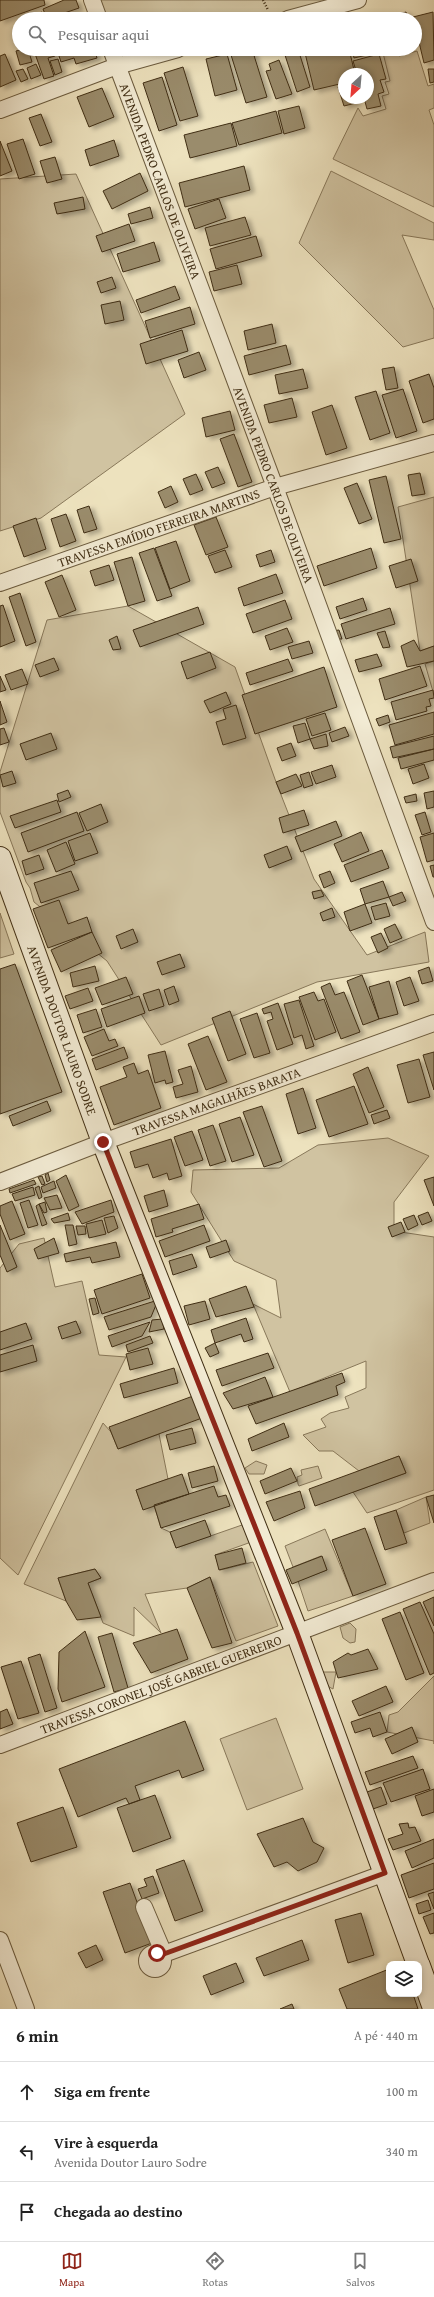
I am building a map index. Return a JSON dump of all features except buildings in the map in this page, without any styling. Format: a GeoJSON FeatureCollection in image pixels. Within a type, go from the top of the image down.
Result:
{"type":"FeatureCollection","features":[{"type":"Feature","properties":{"kind":"street"},"geometry":{"type":"LineString","coordinates":[[92,0],[96,12]]}},
{"type":"Feature","properties":{"kind":"street"},"geometry":{"type":"LineString","coordinates":[[314,12],[358,0]]}},
{"type":"Feature","properties":{"kind":"street","name":"AVENIDA PEDRO CARLOS DE OLIVEIRA"},"geometry":{"type":"LineString","coordinates":[[113,56],[275,487],[434,922]]}},
{"type":"Feature","properties":{"kind":"street"},"geometry":{"type":"LineString","coordinates":[[0,110],[117,66],[153,56]]}},
{"type":"Feature","properties":{"kind":"street","name":"TRAVESSA EMÍDIO FERREIRA MARTINS"},"geometry":{"type":"LineString","coordinates":[[0,583],[275,487],[434,443]]}},
{"type":"Feature","properties":{"kind":"street","name":"AVENIDA DOUTOR LAURO SODRE"},"geometry":{"type":"LineString","coordinates":[[0,858],[103,1142],[297,1633],[418,1961]]}},
{"type":"Feature","properties":{"kind":"street","name":"TRAVESSA MAGALHÃES BARATA"},"geometry":{"type":"LineString","coordinates":[[0,1182],[103,1142],[434,1023]]}},
{"type":"Feature","properties":{"kind":"street","name":"TRAVESSA CORONEL JOSÉ GABRIEL GUERREIRO"},"geometry":{"type":"LineString","coordinates":[[0,1745],[434,1581]]}},
{"type":"Feature","properties":{"kind":"street"},"geometry":{"type":"LineString","coordinates":[[144,1907],[162,1954],[385,1873]]}},
{"type":"Feature","properties":{"kind":"street"},"geometry":{"type":"LineString","coordinates":[[0,1940],[26,2009]]}},
{"type":"Feature","properties":{"kind":"street","name":"AVENIDA DOUTOR LAURO SODRE"},"geometry":{"type":"LineString","coordinates":[[422,1974],[434,2008]]}},
{"type":"Feature","properties":{"kind":"path"},"geometry":{"type":"LineString","coordinates":[[263,0],[268,10]]}},
{"type":"Feature","properties":{"kind":"shaded area"},"geometry":{"type":"Polygon","coordinates":[[[100,0],[334,0],[289,12],[104,12],[100,0]]]}},
{"type":"Feature","properties":{"kind":"shaded area"},"geometry":{"type":"Polygon","coordinates":[[[384,56],[419,56],[428,86],[434,84],[434,108],[429,110],[434,125],[434,207],[333,159],[358,108],[363,116],[386,109],[382,96],[389,94],[385,82],[390,81],[384,56]]]}},
{"type":"Feature","properties":{"kind":"shaded area"},"geometry":{"type":"Polygon","coordinates":[[[331,171],[434,223],[434,240],[402,235],[434,310],[434,338],[403,347],[299,243],[331,171]]]}},
{"type":"Feature","properties":{"kind":"shaded area"},"geometry":{"type":"Polygon","coordinates":[[[76,174],[185,414],[41,518],[0,531],[0,179],[76,174]]]}},
{"type":"Feature","properties":{"kind":"shaded area"},"geometry":{"type":"Polygon","coordinates":[[[434,497],[434,646],[420,651],[398,507],[434,497]]]}},
{"type":"Feature","properties":{"kind":"shaded area"},"geometry":{"type":"Polygon","coordinates":[[[128,606],[235,667],[276,782],[314,879],[367,955],[425,932],[429,962],[317,982],[161,1045],[107,961],[34,902],[30,888],[26,882],[0,812],[0,772],[47,620],[128,606]]]}},
{"type":"Feature","properties":{"kind":"shaded area"},"geometry":{"type":"Polygon","coordinates":[[[434,661],[434,695],[425,664],[434,661]]]}},
{"type":"Feature","properties":{"kind":"shaded area"},"geometry":{"type":"Polygon","coordinates":[[[0,913],[14,954],[0,958],[0,913]]]}},
{"type":"Feature","properties":{"kind":"shaded area"},"geometry":{"type":"Polygon","coordinates":[[[388,1138],[429,1156],[394,1202],[394,1231],[434,1237],[434,1490],[367,1513],[353,1492],[406,1473],[399,1456],[359,1471],[333,1451],[319,1451],[303,1435],[326,1427],[321,1419],[330,1413],[349,1408],[345,1397],[366,1388],[366,1361],[290,1392],[253,1304],[281,1318],[276,1280],[234,1261],[191,1192],[193,1170],[279,1168],[318,1145],[388,1138]]]}},
{"type":"Feature","properties":{"kind":"shaded area"},"geometry":{"type":"Polygon","coordinates":[[[44,1238],[55,1287],[82,1281],[99,1355],[126,1357],[18,1575],[0,1558],[0,1268],[19,1244],[44,1238]]]}},
{"type":"Feature","properties":{"kind":"shaded area"},"geometry":{"type":"Polygon","coordinates":[[[103,1423],[111,1432],[118,1449],[159,1434],[168,1479],[136,1490],[143,1509],[154,1505],[161,1528],[170,1532],[176,1548],[242,1525],[254,1541],[215,1555],[220,1570],[253,1562],[278,1626],[236,1641],[210,1577],[187,1588],[145,1594],[161,1633],[134,1607],[134,1636],[103,1623],[88,1583],[101,1578],[95,1569],[58,1578],[66,1601],[24,1584],[103,1423]]]}},
{"type":"Feature","properties":{"kind":"shaded area"},"geometry":{"type":"Polygon","coordinates":[[[256,1461],[267,1465],[264,1474],[249,1474],[245,1468],[256,1461]]]}},
{"type":"Feature","properties":{"kind":"shaded area"},"geometry":{"type":"Polygon","coordinates":[[[318,1466],[322,1478],[299,1486],[297,1477],[302,1475],[301,1470],[318,1466]]]}},
{"type":"Feature","properties":{"kind":"shaded area"},"geometry":{"type":"Polygon","coordinates":[[[426,1497],[430,1523],[404,1533],[396,1510],[426,1497]]]}},
{"type":"Feature","properties":{"kind":"shaded area"},"geometry":{"type":"Polygon","coordinates":[[[325,1529],[353,1596],[308,1611],[298,1581],[327,1570],[321,1556],[293,1567],[285,1546],[325,1529]]]}},
{"type":"Feature","properties":{"kind":"shaded area"},"geometry":{"type":"Polygon","coordinates":[[[350,1623],[356,1629],[355,1642],[350,1643],[343,1638],[340,1627],[350,1623]]]}},
{"type":"Feature","properties":{"kind":"shaded area"},"geometry":{"type":"Polygon","coordinates":[[[315,1672],[336,1672],[333,1689],[318,1681],[315,1672]]]}},
{"type":"Feature","properties":{"kind":"shaded area"},"geometry":{"type":"Polygon","coordinates":[[[434,1676],[434,1741],[387,1732],[389,1715],[398,1712],[434,1676]]]}},
{"type":"Feature","properties":{"kind":"shaded area"},"geometry":{"type":"Polygon","coordinates":[[[276,1718],[303,1789],[247,1810],[220,1739],[276,1718]]]}},
{"type":"Feature","properties":{"kind":"route"},"geometry":{"type":"LineString","coordinates":[[103,1142],[297,1633],[385,1873],[161,1955],[157,1953]]}}]}
